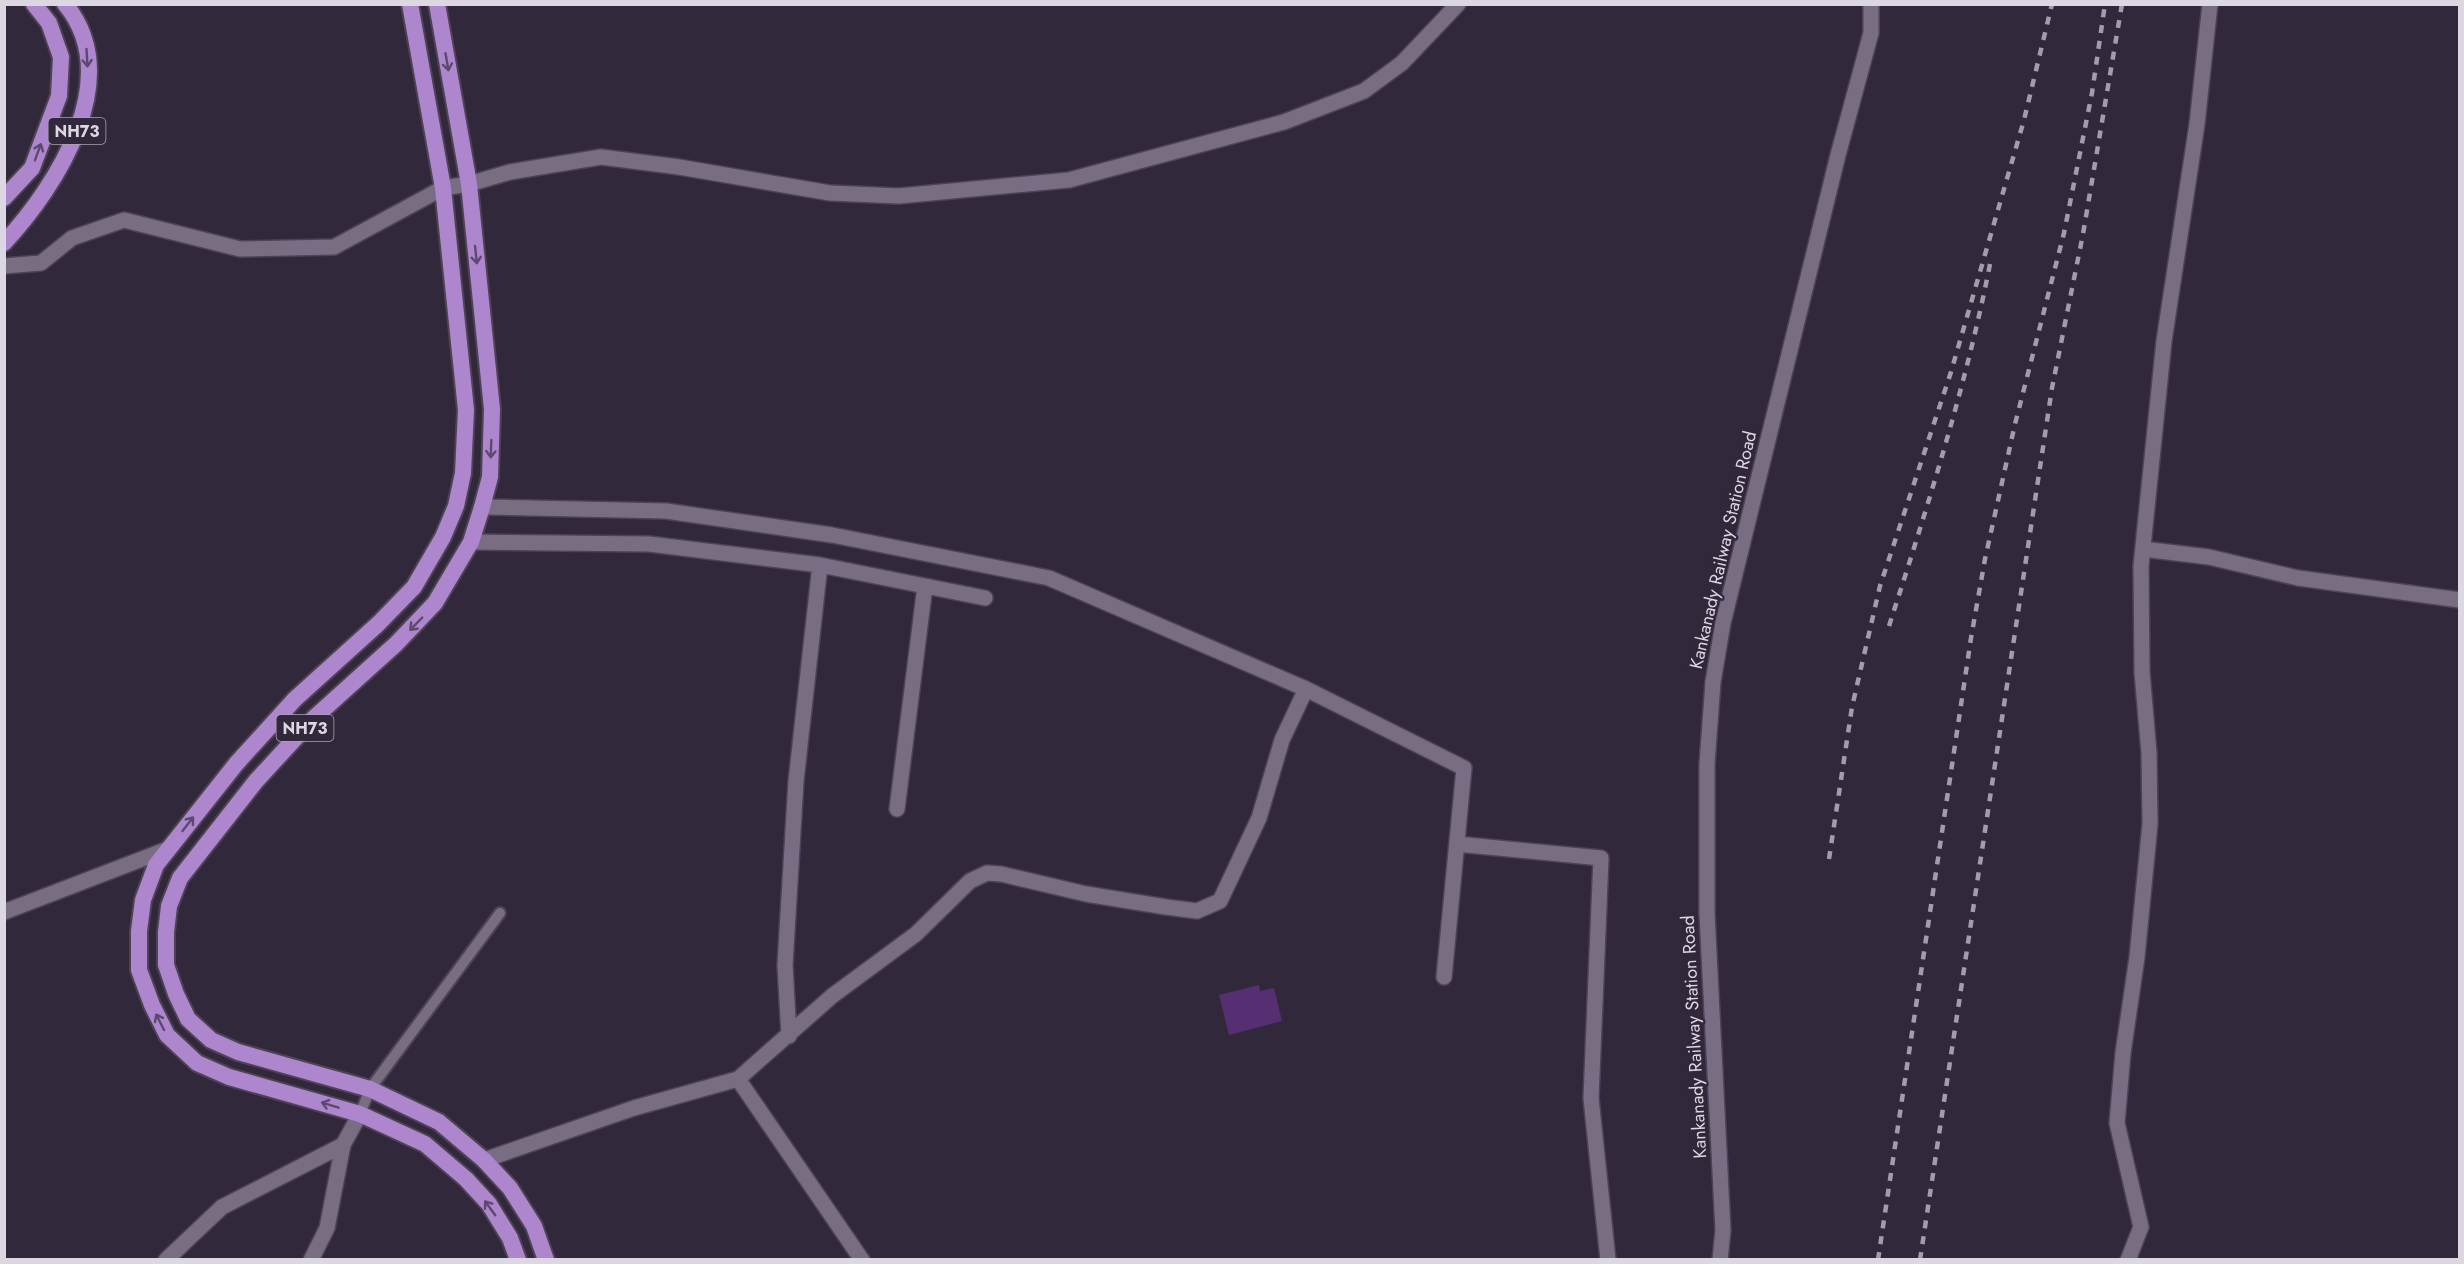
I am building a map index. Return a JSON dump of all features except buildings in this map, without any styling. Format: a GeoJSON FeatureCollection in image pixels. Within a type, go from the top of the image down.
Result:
{"type":"FeatureCollection","features":[{"type":"Feature","properties":{"kind":"highway","name":"NH73"},"geometry":{"type":"LineString","coordinates":[[4,198],[32,168],[59,96],[61,57],[49,23],[34,4]]}},
{"type":"Feature","properties":{"kind":"highway","name":"NH73"},"geometry":{"type":"LineString","coordinates":[[4,243],[49,187],[71,149],[88,99],[87,49],[75,16],[66,4]]}},
{"type":"Feature","properties":{"kind":"highway","name":"NH73"},"geometry":{"type":"LineString","coordinates":[[410,4],[443,188],[466,410],[463,473],[456,506],[443,537],[414,587],[378,624],[295,699],[236,764],[156,866],[143,900],[139,931],[139,970],[152,1005],[167,1035],[197,1063],[229,1077],[360,1114],[425,1144],[466,1179],[494,1213],[510,1238],[518,1260]]}},
{"type":"Feature","properties":{"kind":"highway","name":"NH73"},"geometry":{"type":"LineString","coordinates":[[437,4],[469,184],[492,409],[490,477],[482,507],[471,542],[435,603],[396,644],[314,718],[256,781],[180,878],[169,906],[166,965],[188,1019],[212,1040],[238,1052],[370,1089],[440,1122],[484,1160],[510,1188],[534,1226],[546,1260]]}},
{"type":"Feature","properties":{"kind":"highway"},"geometry":{"type":"LineString","coordinates":[[236,764],[256,781]]}},
{"type":"Feature","properties":{"kind":"street"},"geometry":{"type":"LineString","coordinates":[[4,266],[41,262],[72,238],[124,220],[240,249],[334,247],[443,188],[469,184],[510,172],[602,157],[679,167],[830,193],[899,196],[1069,180],[1284,122],[1364,91],[1402,63],[1458,4]]}},
{"type":"Feature","properties":{"kind":"street","name":"Kankanady Railway Station Road"},"geometry":{"type":"LineString","coordinates":[[1720,1260],[1723,1219],[1707,914],[1707,764],[1713,682],[1723,623],[1838,155],[1871,33],[1872,4]]}},
{"type":"Feature","properties":{"kind":"street"},"geometry":{"type":"LineString","coordinates":[[2128,1260],[2141,1227],[2116,1124],[2123,1053],[2137,957],[2150,824],[2149,753],[2142,672],[2143,549],[2164,341],[2197,124],[2210,4]]}},
{"type":"Feature","properties":{"kind":"street"},"geometry":{"type":"LineString","coordinates":[[482,507],[666,511],[832,535],[1049,578],[1305,688],[1464,768],[1444,978]]}},
{"type":"Feature","properties":{"kind":"street"},"geometry":{"type":"LineString","coordinates":[[471,542],[650,544],[820,565],[985,598]]}},
{"type":"Feature","properties":{"kind":"street"},"geometry":{"type":"LineString","coordinates":[[2143,549],[2209,557],[2298,578],[2460,600]]}},
{"type":"Feature","properties":{"kind":"street"},"geometry":{"type":"LineString","coordinates":[[789,1036],[785,965],[796,781],[820,565]]}},
{"type":"Feature","properties":{"kind":"street"},"geometry":{"type":"LineString","coordinates":[[897,809],[925,586]]}},
{"type":"Feature","properties":{"kind":"street"},"geometry":{"type":"LineString","coordinates":[[484,1160],[633,1108],[738,1079],[832,996],[916,934],[970,881],[987,873],[1001,874],[1086,894],[1187,910],[1197,911],[1220,901],[1259,818],[1282,741],[1305,688]]}},
{"type":"Feature","properties":{"kind":"street"},"geometry":{"type":"LineString","coordinates":[[1457,844],[1601,858],[1591,1098],[1608,1260]]}},
{"type":"Feature","properties":{"kind":"street"},"geometry":{"type":"LineString","coordinates":[[4,912],[168,849]]}},
{"type":"Feature","properties":{"kind":"street"},"geometry":{"type":"LineString","coordinates":[[738,1079],[862,1260]]}},
{"type":"Feature","properties":{"kind":"street"},"geometry":{"type":"LineString","coordinates":[[311,1260],[327,1228],[343,1145],[360,1114]]}},
{"type":"Feature","properties":{"kind":"street"},"geometry":{"type":"LineString","coordinates":[[166,1260],[222,1208],[343,1145]]}},
{"type":"Feature","properties":{"kind":"lane"},"geometry":{"type":"LineString","coordinates":[[360,1114],[370,1089],[501,913]]}},
{"type":"Feature","properties":{"kind":"railway"},"geometry":{"type":"LineString","coordinates":[[1829,859],[1852,707],[1880,586],[1951,372],[2024,120],[2052,4]]}},
{"type":"Feature","properties":{"kind":"railway"},"geometry":{"type":"LineString","coordinates":[[1878,1260],[1971,638],[1985,559],[2015,424],[2064,233],[2092,93],[2105,4]]}},
{"type":"Feature","properties":{"kind":"railway"},"geometry":{"type":"LineString","coordinates":[[1920,1260],[2052,388],[2083,234],[2122,4]]}},
{"type":"Feature","properties":{"kind":"railway"},"geometry":{"type":"LineString","coordinates":[[1889,626],[1958,398],[1991,259]]}}]}
